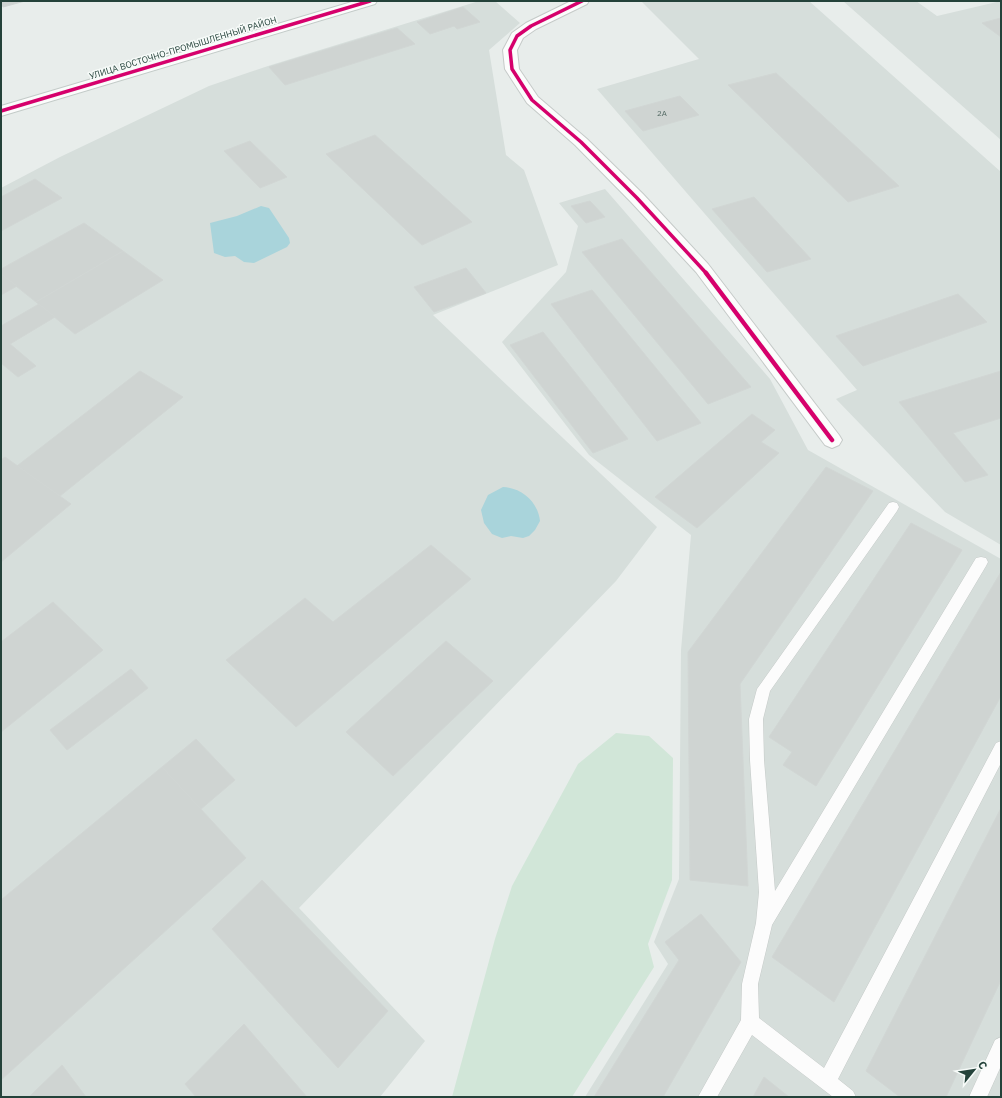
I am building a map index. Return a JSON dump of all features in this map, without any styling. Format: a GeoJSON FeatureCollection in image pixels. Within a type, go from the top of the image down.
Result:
{"type":"FeatureCollection","features":[{"type":"Feature","properties":{"kind":"street","name":"УЛИЦА ВОСТОЧНО-ПРОМЫШЛЕННЫЙ РАЙОН"},"geometry":{"type":"LineString","coordinates":[[1,111],[370,1]]}},
{"type":"Feature","properties":{"kind":"street"},"geometry":{"type":"LineString","coordinates":[[582,1],[531,26],[517,36],[510,50],[512,69],[532,100],[581,142],[637,198],[702,268],[832,440]]}},
{"type":"Feature","properties":{"kind":"lane"},"geometry":{"type":"LineString","coordinates":[[707,1097],[750,1022],[750,984],[764,923],[767,892],[757,760],[756,719],[764,689],[893,506]]}},
{"type":"Feature","properties":{"kind":"lane"},"geometry":{"type":"LineString","coordinates":[[764,923],[981,562]]}},
{"type":"Feature","properties":{"kind":"lane"},"geometry":{"type":"LineString","coordinates":[[827,1081],[1001,748]]}},
{"type":"Feature","properties":{"kind":"lane"},"geometry":{"type":"LineString","coordinates":[[750,1022],[847,1097]]}},
{"type":"Feature","properties":{"kind":"lane"},"geometry":{"type":"LineString","coordinates":[[978,1097],[1001,1046]]}},
{"type":"Feature","properties":{"kind":"shaded area"},"geometry":{"type":"Polygon","coordinates":[[[479,1],[495,1],[520,23],[489,50],[506,155],[524,170],[558,265],[433,315],[657,527],[616,581],[299,908],[425,1041],[380,1097],[1,1097],[1,188],[60,157],[209,86],[268,66],[479,1]]]}},
{"type":"Feature","properties":{"kind":"shaded area"},"geometry":{"type":"Polygon","coordinates":[[[641,1],[809,1],[1001,172],[1001,545],[945,512],[836,399],[857,390],[597,89],[699,59],[641,1]]]}},
{"type":"Feature","properties":{"kind":"shaded area"},"geometry":{"type":"Polygon","coordinates":[[[843,1],[916,1],[937,16],[1001,1],[1001,140],[843,1]]]}},
{"type":"Feature","properties":{"kind":"shaded area"},"geometry":{"type":"Polygon","coordinates":[[[605,189],[770,379],[808,450],[1001,559],[1001,1097],[585,1097],[668,964],[654,942],[679,879],[681,650],[691,535],[589,455],[502,342],[566,272],[578,226],[559,203],[605,189]]]}},
{"type":"Feature","properties":{"kind":"green space"},"geometry":{"type":"Polygon","coordinates":[[[616,733],[649,736],[673,758],[672,880],[648,944],[654,967],[572,1097],[452,1097],[495,939],[512,886],[578,764],[616,733]]]}},
{"type":"Feature","properties":{"kind":"water"},"geometry":{"type":"Polygon","coordinates":[[[261,206],[269,208],[289,238],[290,243],[287,247],[254,263],[244,262],[235,256],[225,257],[214,253],[210,223],[237,216],[261,206]]]}},
{"type":"Feature","properties":{"kind":"water"},"geometry":{"type":"Polygon","coordinates":[[[503,487],[523,493],[536,508],[540,521],[535,530],[529,536],[523,538],[511,536],[502,538],[492,534],[484,523],[481,510],[488,495],[503,487]]]}},
{"type":"Feature","properties":{"kind":"building"},"geometry":{"type":"Polygon","coordinates":[[[1,1],[25,1],[3,7],[1,1]]]}},
{"type":"Feature","properties":{"kind":"building"},"geometry":{"type":"Polygon","coordinates":[[[463,7],[480,22],[457,29],[454,26],[430,34],[417,22],[463,7]]]}},
{"type":"Feature","properties":{"kind":"building"},"geometry":{"type":"Polygon","coordinates":[[[1001,18],[1001,37],[982,23],[1001,18]]]}},
{"type":"Feature","properties":{"kind":"building"},"geometry":{"type":"Polygon","coordinates":[[[397,28],[415,44],[285,85],[269,67],[397,28]]]}},
{"type":"Feature","properties":{"kind":"building"},"geometry":{"type":"Polygon","coordinates":[[[776,73],[899,186],[848,202],[728,85],[776,73]]]}},
{"type":"Feature","properties":{"kind":"building"},"geometry":{"type":"Polygon","coordinates":[[[680,96],[699,115],[643,131],[625,111],[680,96]]]}},
{"type":"Feature","properties":{"kind":"building"},"geometry":{"type":"Polygon","coordinates":[[[375,135],[472,222],[422,245],[326,154],[375,135]]]}},
{"type":"Feature","properties":{"kind":"building"},"geometry":{"type":"Polygon","coordinates":[[[250,141],[287,177],[260,188],[224,151],[250,141]]]}},
{"type":"Feature","properties":{"kind":"building"},"geometry":{"type":"Polygon","coordinates":[[[35,179],[62,198],[1,231],[1,197],[35,179]]]}},
{"type":"Feature","properties":{"kind":"building"},"geometry":{"type":"Polygon","coordinates":[[[754,197],[811,259],[767,272],[712,209],[754,197]]]}},
{"type":"Feature","properties":{"kind":"building"},"geometry":{"type":"Polygon","coordinates":[[[590,201],[605,217],[586,223],[571,206],[590,201]]]}},
{"type":"Feature","properties":{"kind":"building"},"geometry":{"type":"Polygon","coordinates":[[[84,223],[123,251],[36,302],[1,274],[1,269],[84,223]]]}},
{"type":"Feature","properties":{"kind":"building"},"geometry":{"type":"Polygon","coordinates":[[[622,239],[751,387],[708,404],[582,252],[622,239]]]}},
{"type":"Feature","properties":{"kind":"building"},"geometry":{"type":"Polygon","coordinates":[[[123,251],[163,280],[75,334],[36,302],[123,251]]]}},
{"type":"Feature","properties":{"kind":"building"},"geometry":{"type":"Polygon","coordinates":[[[466,268],[486,293],[434,312],[414,287],[466,268]]]}},
{"type":"Feature","properties":{"kind":"building"},"geometry":{"type":"Polygon","coordinates":[[[1,274],[17,286],[1,295],[1,274]]]}},
{"type":"Feature","properties":{"kind":"building"},"geometry":{"type":"Polygon","coordinates":[[[592,290],[701,423],[657,441],[551,304],[592,290]]]}},
{"type":"Feature","properties":{"kind":"building"},"geometry":{"type":"Polygon","coordinates":[[[958,294],[987,322],[863,366],[836,336],[958,294]]]}},
{"type":"Feature","properties":{"kind":"building"},"geometry":{"type":"Polygon","coordinates":[[[39,304],[55,317],[10,344],[36,366],[18,377],[1,363],[1,326],[39,304]]]}},
{"type":"Feature","properties":{"kind":"building"},"geometry":{"type":"Polygon","coordinates":[[[543,332],[628,439],[593,453],[510,345],[543,332]]]}},
{"type":"Feature","properties":{"kind":"building"},"geometry":{"type":"Polygon","coordinates":[[[140,371],[183,397],[60,496],[17,466],[140,371]]]}},
{"type":"Feature","properties":{"kind":"building"},"geometry":{"type":"Polygon","coordinates":[[[1001,371],[1001,418],[953,433],[988,475],[965,482],[899,402],[1001,371]]]}},
{"type":"Feature","properties":{"kind":"building"},"geometry":{"type":"Polygon","coordinates":[[[752,414],[775,430],[761,442],[779,453],[697,528],[655,497],[752,414]]]}},
{"type":"Feature","properties":{"kind":"building"},"geometry":{"type":"Polygon","coordinates":[[[5,457],[71,504],[1,562],[1,460],[5,457]]]}},
{"type":"Feature","properties":{"kind":"building"},"geometry":{"type":"Polygon","coordinates":[[[826,467],[873,491],[740,684],[748,886],[690,880],[688,652],[826,467]]]}},
{"type":"Feature","properties":{"kind":"building"},"geometry":{"type":"Polygon","coordinates":[[[911,523],[962,550],[816,786],[783,765],[792,752],[769,737],[911,523]]]}},
{"type":"Feature","properties":{"kind":"building"},"geometry":{"type":"Polygon","coordinates":[[[431,545],[471,579],[296,727],[226,660],[305,598],[333,622],[431,545]]]}},
{"type":"Feature","properties":{"kind":"building"},"geometry":{"type":"Polygon","coordinates":[[[1001,572],[1001,696],[834,1002],[772,957],[1001,572]]]}},
{"type":"Feature","properties":{"kind":"building"},"geometry":{"type":"Polygon","coordinates":[[[53,602],[103,650],[1,732],[1,642],[53,602]]]}},
{"type":"Feature","properties":{"kind":"building"},"geometry":{"type":"Polygon","coordinates":[[[446,641],[493,681],[393,776],[346,732],[446,641]]]}},
{"type":"Feature","properties":{"kind":"building"},"geometry":{"type":"Polygon","coordinates":[[[131,669],[148,688],[67,750],[50,730],[131,669]]]}},
{"type":"Feature","properties":{"kind":"building"},"geometry":{"type":"Polygon","coordinates":[[[196,739],[235,780],[201,809],[162,767],[196,739]]]}},
{"type":"Feature","properties":{"kind":"building"},"geometry":{"type":"Polygon","coordinates":[[[162,767],[246,858],[1,1080],[1,900],[162,767]]]}},
{"type":"Feature","properties":{"kind":"building"},"geometry":{"type":"Polygon","coordinates":[[[1001,808],[1001,980],[946,1097],[900,1097],[866,1071],[1001,808]]]}},
{"type":"Feature","properties":{"kind":"building"},"geometry":{"type":"Polygon","coordinates":[[[262,880],[388,1011],[338,1068],[212,929],[262,880]]]}},
{"type":"Feature","properties":{"kind":"building"},"geometry":{"type":"Polygon","coordinates":[[[701,914],[741,962],[663,1097],[594,1097],[679,960],[665,942],[701,914]]]}},
{"type":"Feature","properties":{"kind":"building"},"geometry":{"type":"Polygon","coordinates":[[[244,1024],[307,1097],[196,1097],[185,1084],[244,1024]]]}},
{"type":"Feature","properties":{"kind":"building"},"geometry":{"type":"Polygon","coordinates":[[[62,1065],[86,1097],[29,1097],[62,1065]]]}},
{"type":"Feature","properties":{"kind":"building"},"geometry":{"type":"Polygon","coordinates":[[[764,1077],[789,1097],[753,1097],[764,1077]]]}},
{"type":"Feature","properties":{"kind":"cycle path"},"geometry":{"type":"LineString","coordinates":[[1,111],[370,1]]}},
{"type":"Feature","properties":{"kind":"cycle path"},"geometry":{"type":"LineString","coordinates":[[582,1],[531,26],[517,36],[510,50],[512,69],[532,100],[581,142],[637,198],[702,268],[832,440]]}}]}
